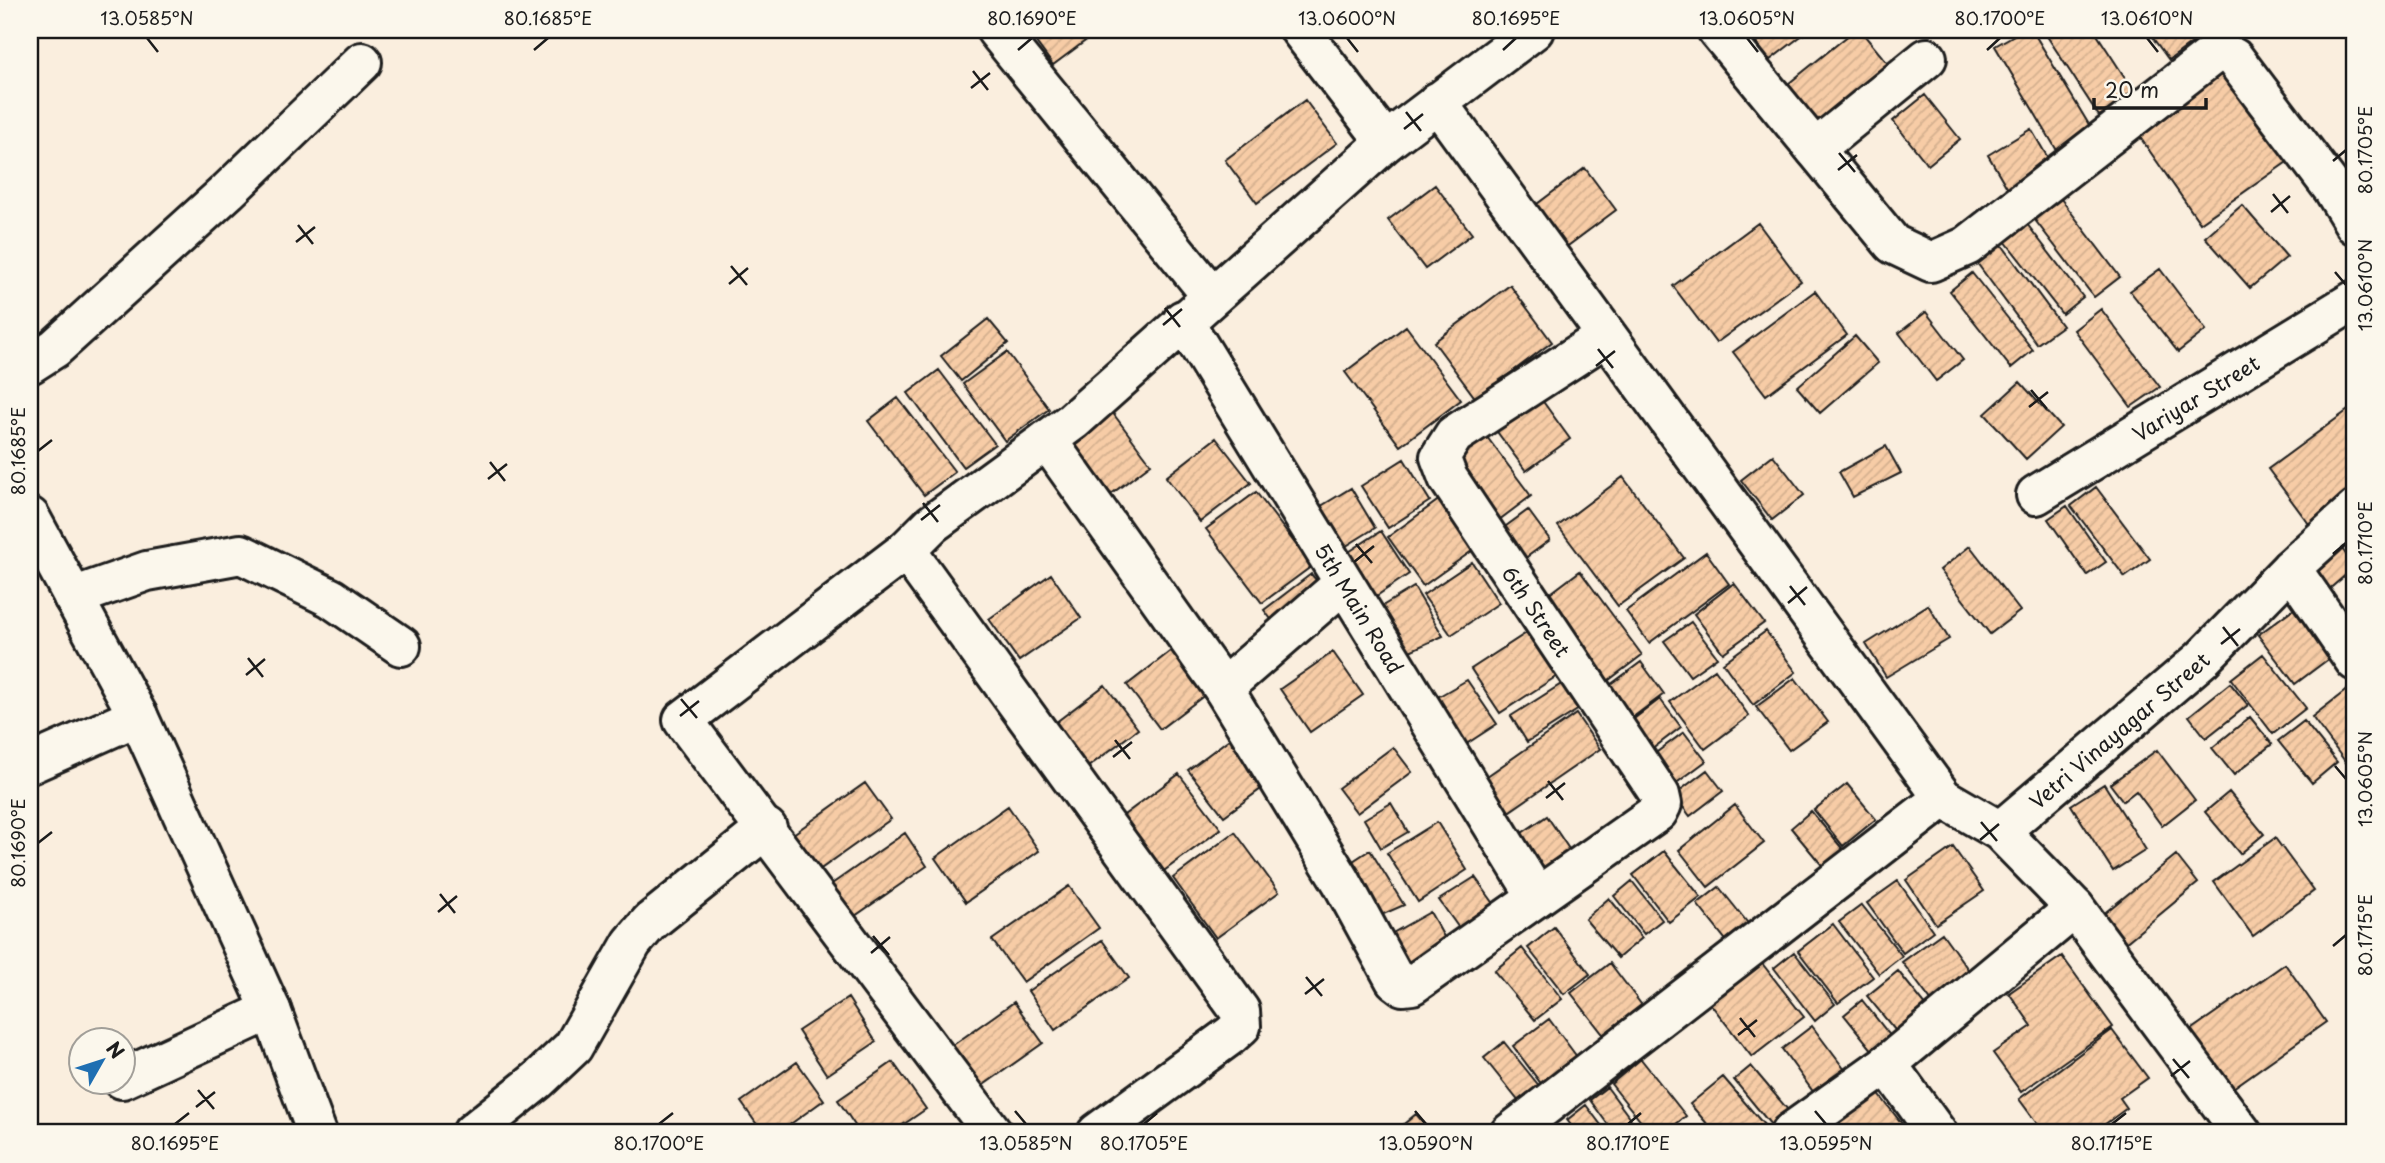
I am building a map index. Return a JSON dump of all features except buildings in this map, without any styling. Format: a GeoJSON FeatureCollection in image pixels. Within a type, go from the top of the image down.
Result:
{"type":"FeatureCollection","features":[{"type":"Feature","properties":{"kind":"street"},"geometry":{"type":"LineString","coordinates":[[996,30],[1211,295]]}},
{"type":"Feature","properties":{"kind":"street"},"geometry":{"type":"LineString","coordinates":[[1300,30],[1386,142]]}},
{"type":"Feature","properties":{"kind":"street"},"geometry":{"type":"LineString","coordinates":[[993,1133],[767,828],[683,720],[906,550],[932,524],[1073,421],[1211,295],[1386,142],[1534,30]]}},
{"type":"Feature","properties":{"kind":"street"},"geometry":{"type":"LineString","coordinates":[[1717,30],[1893,244],[1931,262],[1967,246],[2214,54],[2222,52],[2234,58],[2344,183],[2355,225]]}},
{"type":"Feature","properties":{"kind":"street"},"geometry":{"type":"LineString","coordinates":[[1815,149],[1927,58]]}},
{"type":"Feature","properties":{"kind":"street"},"geometry":{"type":"LineString","coordinates":[[30,363],[55,348],[75,330],[228,191],[362,62]]}},
{"type":"Feature","properties":{"kind":"street"},"geometry":{"type":"LineString","coordinates":[[1437,102],[1605,337],[1943,798],[2000,831],[2075,908],[2242,1133]]}},
{"type":"Feature","properties":{"kind":"street","name":"Variyar Street"},"geometry":{"type":"LineString","coordinates":[[2036,495],[2355,300]]}},
{"type":"Feature","properties":{"kind":"street","name":"5th Main Road"},"geometry":{"type":"LineString","coordinates":[[1183,320],[1537,897]]}},
{"type":"Feature","properties":{"kind":"street","name":"6th Street"},"geometry":{"type":"LineString","coordinates":[[1537,897],[1658,812],[1662,804],[1660,795],[1448,478],[1440,457],[1454,435],[1605,337]]}},
{"type":"Feature","properties":{"kind":"street"},"geometry":{"type":"LineString","coordinates":[[1047,440],[1223,688],[1341,881],[1395,980],[1403,986],[1412,985],[1537,897]]}},
{"type":"Feature","properties":{"kind":"street","name":"Vetri Vinayagar Street"},"geometry":{"type":"LineString","coordinates":[[2000,831],[2202,659],[2291,568],[2355,510]]}},
{"type":"Feature","properties":{"kind":"street"},"geometry":{"type":"LineString","coordinates":[[30,517],[138,716],[271,1010],[317,1133]]}},
{"type":"Feature","properties":{"kind":"street"},"geometry":{"type":"LineString","coordinates":[[906,550],[1240,1011],[1241,1026],[1231,1035],[1097,1133]]}},
{"type":"Feature","properties":{"kind":"street"},"geometry":{"type":"LineString","coordinates":[[73,597],[147,571],[241,554],[331,598],[401,646]]}},
{"type":"Feature","properties":{"kind":"street"},"geometry":{"type":"LineString","coordinates":[[2291,568],[2355,661]]}},
{"type":"Feature","properties":{"kind":"street"},"geometry":{"type":"LineString","coordinates":[[1223,688],[1344,583]]}},
{"type":"Feature","properties":{"kind":"street"},"geometry":{"type":"LineString","coordinates":[[30,764],[138,716]]}},
{"type":"Feature","properties":{"kind":"street"},"geometry":{"type":"LineString","coordinates":[[1510,1133],[1943,798]]}},
{"type":"Feature","properties":{"kind":"street"},"geometry":{"type":"LineString","coordinates":[[472,1133],[538,1080],[573,1046],[632,943],[650,922],[690,887],[767,828]]}},
{"type":"Feature","properties":{"kind":"street"},"geometry":{"type":"LineString","coordinates":[[1790,1133],[1887,1064],[2075,908]]}},
{"type":"Feature","properties":{"kind":"street"},"geometry":{"type":"LineString","coordinates":[[136,1073],[271,1010]]}},
{"type":"Feature","properties":{"kind":"street"},"geometry":{"type":"LineString","coordinates":[[1887,1064],[1937,1133]]}}]}
